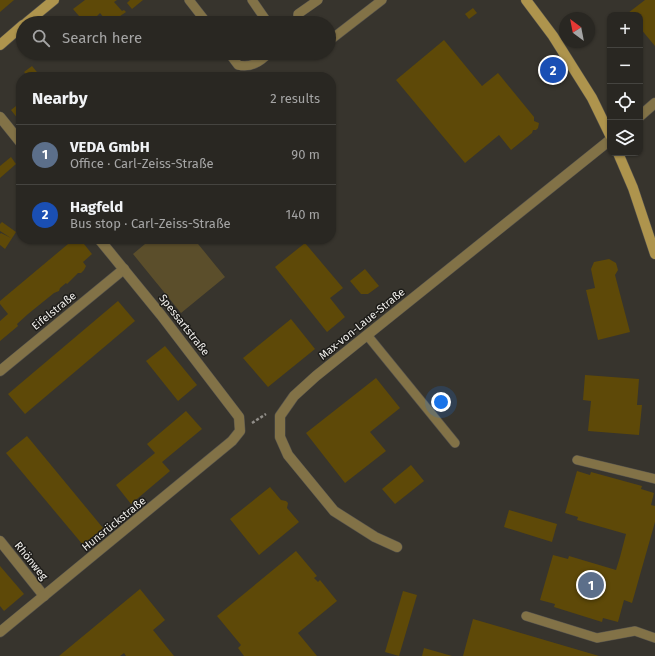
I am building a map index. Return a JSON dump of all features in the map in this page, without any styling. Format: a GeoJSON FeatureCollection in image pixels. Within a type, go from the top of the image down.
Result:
{"type":"FeatureCollection","features":[{"type":"Feature","properties":{"kind":"street"},"geometry":{"type":"LineString","coordinates":[[35,16],[54,0]]}},
{"type":"Feature","properties":{"kind":"street"},"geometry":{"type":"LineString","coordinates":[[526,0],[553,36],[592,98],[607,129]]}},
{"type":"Feature","properties":{"kind":"street"},"geometry":{"type":"LineString","coordinates":[[0,45],[16,32]]}},
{"type":"Feature","properties":{"kind":"street"},"geometry":{"type":"LineString","coordinates":[[643,113],[655,103]]}},
{"type":"Feature","properties":{"kind":"street"},"geometry":{"type":"LineString","coordinates":[[0,117],[16,137]]}},
{"type":"Feature","properties":{"kind":"street","name":"Max-von-Laue-Straße"},"geometry":{"type":"LineString","coordinates":[[397,547],[375,537],[334,511],[288,455],[280,437],[280,416],[294,396],[367,335],[607,142]]}},
{"type":"Feature","properties":{"kind":"street"},"geometry":{"type":"LineString","coordinates":[[619,156],[633,188],[655,254]]}},
{"type":"Feature","properties":{"kind":"street","name":"Spessartstraße"},"geometry":{"type":"LineString","coordinates":[[103,244],[161,315],[239,417],[240,431]]}},
{"type":"Feature","properties":{"kind":"street","name":"Eifelstraße"},"geometry":{"type":"LineString","coordinates":[[0,371],[124,269]]}},
{"type":"Feature","properties":{"kind":"street","name":"Hunsrückstraße"},"geometry":{"type":"LineString","coordinates":[[0,632],[232,441],[240,431]]}},
{"type":"Feature","properties":{"kind":"street","name":"Rhönweg"},"geometry":{"type":"LineString","coordinates":[[0,541],[44,596]]}},
{"type":"Feature","properties":{"kind":"lane"},"geometry":{"type":"LineString","coordinates":[[189,0],[202,16]]}},
{"type":"Feature","properties":{"kind":"lane"},"geometry":{"type":"LineString","coordinates":[[252,0],[263,16]]}},
{"type":"Feature","properties":{"kind":"lane"},"geometry":{"type":"LineString","coordinates":[[298,16],[298,14],[318,0]]}},
{"type":"Feature","properties":{"kind":"lane"},"geometry":{"type":"LineString","coordinates":[[336,36],[382,0]]}},
{"type":"Feature","properties":{"kind":"lane"},"geometry":{"type":"LineString","coordinates":[[234,60],[238,65],[247,66],[259,60]]}},
{"type":"Feature","properties":{"kind":"lane"},"geometry":{"type":"LineString","coordinates":[[367,335],[455,443]]}},
{"type":"Feature","properties":{"kind":"lane"},"geometry":{"type":"LineString","coordinates":[[577,460],[655,479]]}},
{"type":"Feature","properties":{"kind":"lane"},"geometry":{"type":"LineString","coordinates":[[526,616],[597,638],[636,631],[655,638]]}},
{"type":"Feature","properties":{"kind":"shaded area"},"geometry":{"type":"Polygon","coordinates":[[[145,244],[198,244],[225,277],[181,313],[133,254],[145,244]]]}},
{"type":"Feature","properties":{"kind":"building"},"geometry":{"type":"Polygon","coordinates":[[[0,0],[14,0],[0,12],[0,0]]]}},
{"type":"Feature","properties":{"kind":"building"},"geometry":{"type":"Polygon","coordinates":[[[85,0],[117,0],[114,2],[122,11],[124,10],[126,12],[120,16],[102,16],[100,13],[97,16],[79,16],[73,9],[85,0]]]}},
{"type":"Feature","properties":{"kind":"building"},"geometry":{"type":"Polygon","coordinates":[[[130,0],[143,0],[132,9],[127,3],[130,0]]]}},
{"type":"Feature","properties":{"kind":"building"},"geometry":{"type":"Polygon","coordinates":[[[645,0],[655,0],[655,46],[643,32],[643,12],[629,12],[645,0]]]}},
{"type":"Feature","properties":{"kind":"building"},"geometry":{"type":"Polygon","coordinates":[[[473,8],[477,13],[469,19],[465,14],[473,8]]]}},
{"type":"Feature","properties":{"kind":"building"},"geometry":{"type":"Polygon","coordinates":[[[444,40],[482,86],[498,73],[534,117],[534,121],[539,123],[536,130],[533,130],[532,133],[511,150],[499,135],[465,163],[396,80],[444,40]]]}},
{"type":"Feature","properties":{"kind":"building"},"geometry":{"type":"Polygon","coordinates":[[[32,66],[37,72],[24,72],[32,66]]]}},
{"type":"Feature","properties":{"kind":"building"},"geometry":{"type":"Polygon","coordinates":[[[16,106],[16,116],[11,110],[16,106]]]}},
{"type":"Feature","properties":{"kind":"building"},"geometry":{"type":"Polygon","coordinates":[[[11,157],[16,164],[0,178],[0,166],[11,157]]]}},
{"type":"Feature","properties":{"kind":"building"},"geometry":{"type":"Polygon","coordinates":[[[2,222],[16,232],[5,249],[0,245],[0,234],[1,233],[11,238],[0,231],[0,224],[2,222]]]}},
{"type":"Feature","properties":{"kind":"building"},"geometry":{"type":"Polygon","coordinates":[[[68,244],[84,244],[92,254],[83,262],[86,266],[81,273],[78,273],[67,284],[66,283],[60,288],[59,291],[54,293],[28,314],[17,324],[18,326],[0,341],[0,321],[8,314],[0,304],[0,301],[68,244]]]}},
{"type":"Feature","properties":{"kind":"building"},"geometry":{"type":"Polygon","coordinates":[[[304,244],[306,244],[343,288],[330,298],[345,317],[327,332],[275,267],[304,244]]]}},
{"type":"Feature","properties":{"kind":"building"},"geometry":{"type":"Polygon","coordinates":[[[609,259],[616,263],[618,270],[615,275],[630,332],[598,340],[586,290],[595,288],[591,269],[594,262],[609,259]]]}},
{"type":"Feature","properties":{"kind":"building"},"geometry":{"type":"Polygon","coordinates":[[[365,269],[379,286],[368,294],[361,294],[350,281],[365,269]]]}},
{"type":"Feature","properties":{"kind":"building"},"geometry":{"type":"Polygon","coordinates":[[[118,301],[135,321],[25,414],[8,394],[118,301]]]}},
{"type":"Feature","properties":{"kind":"building"},"geometry":{"type":"Polygon","coordinates":[[[291,319],[315,349],[268,387],[243,358],[291,319]]]}},
{"type":"Feature","properties":{"kind":"building"},"geometry":{"type":"Polygon","coordinates":[[[165,346],[197,385],[178,401],[146,361],[165,346]]]}},
{"type":"Feature","properties":{"kind":"building"},"geometry":{"type":"Polygon","coordinates":[[[585,375],[639,379],[637,405],[642,405],[639,435],[588,431],[591,401],[583,400],[585,375]]]}},
{"type":"Feature","properties":{"kind":"building"},"geometry":{"type":"Polygon","coordinates":[[[376,378],[400,408],[370,432],[386,451],[345,483],[306,433],[376,378]]]}},
{"type":"Feature","properties":{"kind":"building"},"geometry":{"type":"Polygon","coordinates":[[[186,411],[202,429],[162,462],[170,471],[131,504],[116,485],[155,453],[147,444],[186,411]]]}},
{"type":"Feature","properties":{"kind":"building"},"geometry":{"type":"Polygon","coordinates":[[[27,436],[103,528],[83,545],[6,453],[27,436]]]}},
{"type":"Feature","properties":{"kind":"building"},"geometry":{"type":"Polygon","coordinates":[[[411,465],[424,481],[395,504],[382,489],[411,465]]]}},
{"type":"Feature","properties":{"kind":"building"},"geometry":{"type":"Polygon","coordinates":[[[577,471],[590,475],[591,472],[642,486],[641,489],[654,493],[651,505],[655,506],[655,522],[632,603],[624,600],[618,622],[603,618],[602,622],[554,607],[555,604],[540,600],[553,555],[568,559],[569,556],[616,570],[620,557],[626,534],[577,520],[578,517],[565,513],[577,471]]]}},
{"type":"Feature","properties":{"kind":"building"},"geometry":{"type":"Polygon","coordinates":[[[270,487],[281,500],[288,503],[287,508],[299,522],[259,555],[230,519],[270,487]]]}},
{"type":"Feature","properties":{"kind":"building"},"geometry":{"type":"Polygon","coordinates":[[[509,510],[557,524],[552,542],[504,527],[509,510]]]}},
{"type":"Feature","properties":{"kind":"building"},"geometry":{"type":"Polygon","coordinates":[[[296,551],[317,576],[314,578],[318,582],[320,580],[337,601],[298,633],[317,656],[244,656],[238,648],[241,645],[217,616],[296,551]]]}},
{"type":"Feature","properties":{"kind":"building"},"geometry":{"type":"Polygon","coordinates":[[[0,566],[24,594],[4,611],[0,606],[0,566]]]}},
{"type":"Feature","properties":{"kind":"building"},"geometry":{"type":"Polygon","coordinates":[[[140,589],[165,620],[153,630],[174,656],[126,656],[124,653],[120,656],[59,656],[140,589]]]}},
{"type":"Feature","properties":{"kind":"building"},"geometry":{"type":"Polygon","coordinates":[[[403,591],[417,595],[399,656],[385,652],[403,591]]]}},
{"type":"Feature","properties":{"kind":"building"},"geometry":{"type":"Polygon","coordinates":[[[473,619],[599,656],[463,656],[473,619]]]}},
{"type":"Feature","properties":{"kind":"building"},"geometry":{"type":"Polygon","coordinates":[[[424,648],[452,656],[422,656],[424,648]]]}},
{"type":"Feature","properties":{"kind":"place","name":"Hagfeld"},"geometry":{"type":"Point","coordinates":[553,70]}},
{"type":"Feature","properties":{"kind":"place","name":"VEDA GmbH"},"geometry":{"type":"Point","coordinates":[591,585]}}]}
